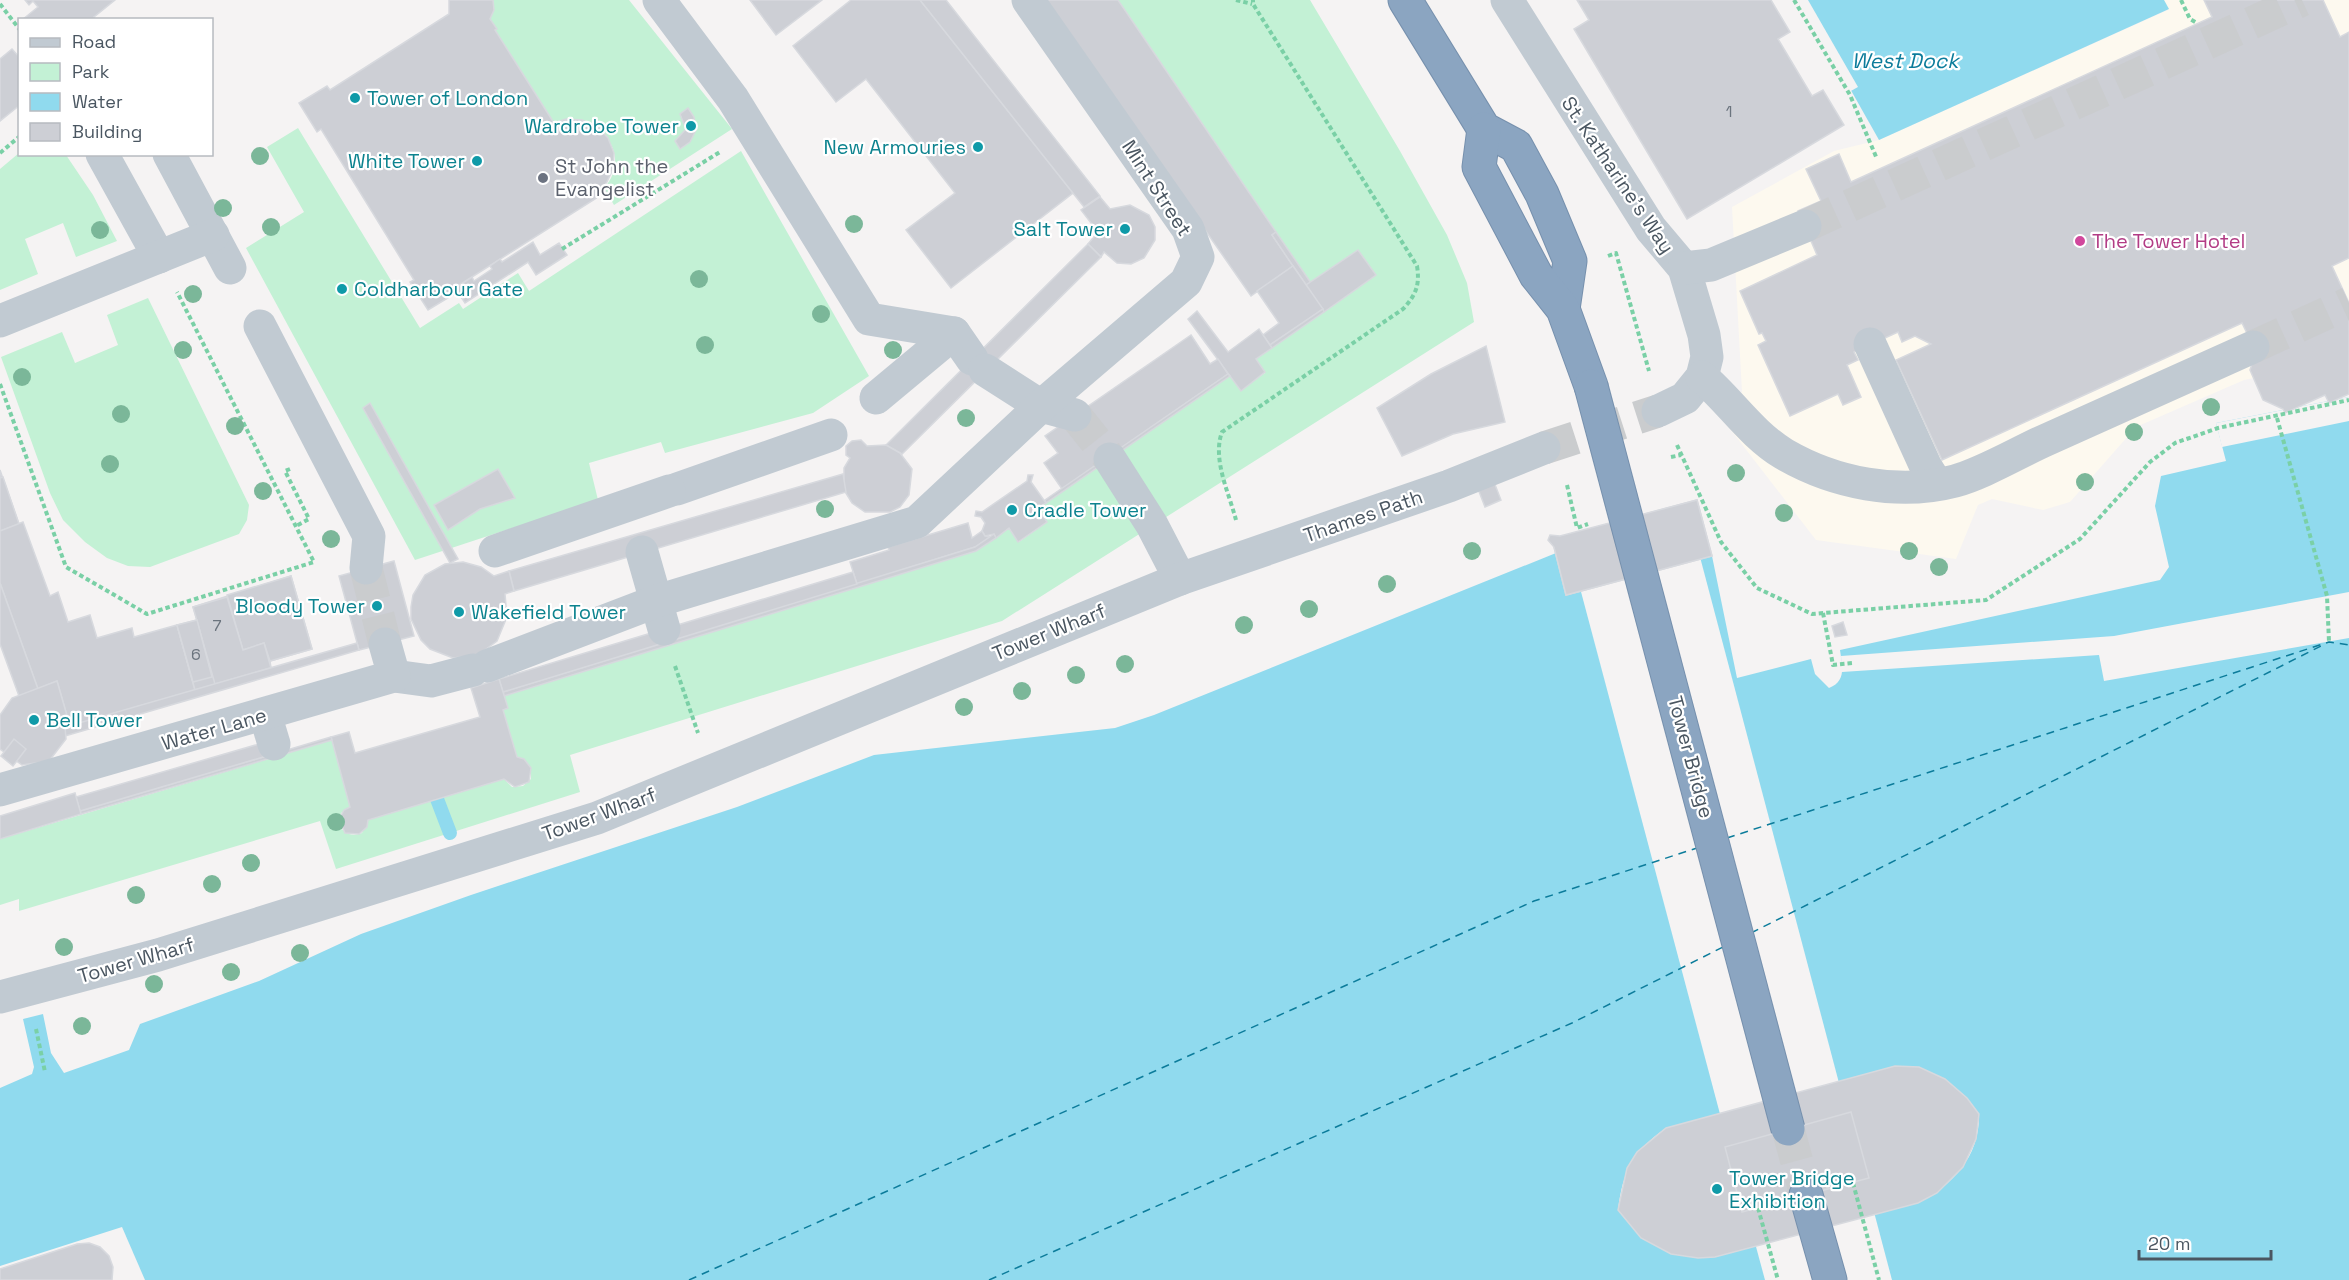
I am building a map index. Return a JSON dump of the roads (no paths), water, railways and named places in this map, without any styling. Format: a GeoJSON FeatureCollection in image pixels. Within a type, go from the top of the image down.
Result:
{"type":"FeatureCollection","features":[{"type":"Feature","properties":{"kind":"highway","name":"Tower Bridge"},"geometry":{"type":"LineString","coordinates":[[1405,0],[1484,129],[1516,146],[1542,194],[1570,261],[1563,309],[1591,386],[1788,1129]]}},
{"type":"Feature","properties":{"kind":"highway"},"geometry":{"type":"LineString","coordinates":[[1806,1195],[1830,1280]]}},
{"type":"Feature","properties":{"kind":"street"},"geometry":{"type":"LineString","coordinates":[[659,0],[733,99],[869,319],[970,354],[1041,406],[1075,415]]}},
{"type":"Feature","properties":{"kind":"street","name":"Mint Street"},"geometry":{"type":"LineString","coordinates":[[394,676],[431,681],[480,668],[664,628],[917,522],[1041,406],[1186,282],[1198,257],[1188,229],[1029,0]]}},
{"type":"Feature","properties":{"kind":"street","name":"St. Katharine's Way"},"geometry":{"type":"LineString","coordinates":[[1507,0],[1651,229],[1684,268],[1711,265],[1805,226]]}},
{"type":"Feature","properties":{"kind":"street"},"geometry":{"type":"LineString","coordinates":[[103,156],[159,257]]}},
{"type":"Feature","properties":{"kind":"street"},"geometry":{"type":"LineString","coordinates":[[170,156],[230,268]]}},
{"type":"Feature","properties":{"kind":"street"},"geometry":{"type":"LineString","coordinates":[[0,321],[213,235]]}},
{"type":"Feature","properties":{"kind":"street"},"geometry":{"type":"LineString","coordinates":[[1658,411],[1685,398],[1702,377],[1707,357],[1704,335],[1684,268]]}},
{"type":"Feature","properties":{"kind":"street"},"geometry":{"type":"LineString","coordinates":[[260,326],[369,536],[366,568]]}},
{"type":"Feature","properties":{"kind":"street"},"geometry":{"type":"LineString","coordinates":[[1870,344],[1926,467],[1936,483]]}},
{"type":"Feature","properties":{"kind":"street"},"geometry":{"type":"LineString","coordinates":[[1702,377],[1728,400],[1758,435],[1803,464],[1842,479],[1897,488],[1955,481],[2253,347]]}},
{"type":"Feature","properties":{"kind":"street"},"geometry":{"type":"LineString","coordinates":[[876,398],[970,354]]}},
{"type":"Feature","properties":{"kind":"street"},"geometry":{"type":"LineString","coordinates":[[495,551],[637,530],[673,490],[831,435]]}},
{"type":"Feature","properties":{"kind":"street","name":"Thames Path"},"geometry":{"type":"LineString","coordinates":[[1180,579],[1449,486],[1544,448]]}},
{"type":"Feature","properties":{"kind":"street"},"geometry":{"type":"LineString","coordinates":[[1110,459],[1152,525],[1180,579]]}},
{"type":"Feature","properties":{"kind":"street"},"geometry":{"type":"LineString","coordinates":[[637,530],[664,628]]}},
{"type":"Feature","properties":{"kind":"street","name":"Tower Wharf"},"geometry":{"type":"LineString","coordinates":[[0,997],[158,955],[597,818],[1180,579]]}},
{"type":"Feature","properties":{"kind":"street"},"geometry":{"type":"LineString","coordinates":[[385,644],[394,676]]}},
{"type":"Feature","properties":{"kind":"street","name":"Water Lane"},"geometry":{"type":"LineString","coordinates":[[0,790],[78,781],[270,729],[394,676]]}},
{"type":"Feature","properties":{"kind":"water","name":"West Dock"},"geometry":{"type":"Polygon","coordinates":[[[1800,0],[2164,0],[2169,9],[1879,140],[1800,0]]]}},
{"type":"Feature","properties":{"kind":"water"},"geometry":{"type":"Polygon","coordinates":[[[2349,397],[2349,1280],[0,1280],[0,1088],[32,1074],[34,1067],[23,1019],[43,1014],[51,1053],[64,1073],[129,1050],[140,1024],[259,981],[361,934],[471,895],[737,807],[874,755],[1115,728],[1154,715],[1556,553],[1567,595],[1712,556],[1737,678],[1811,659],[1815,674],[1829,688],[1835,685],[1841,677],[1840,650],[2160,580],[2169,567],[2155,506],[2161,476],[2226,461],[2216,423],[2349,397]],[[1895,1066],[1666,1128],[1645,1145],[1632,1163],[1623,1184],[1618,1210],[1638,1233],[1660,1248],[1684,1256],[1715,1257],[1918,1203],[1931,1196],[1962,1168],[1975,1143],[1979,1114],[1962,1094],[1943,1079],[1908,1067],[1895,1066]]]}},
{"type":"Feature","properties":{"kind":"waterway"},"geometry":{"type":"LineString","coordinates":[[437,799],[450,833]]}},
{"type":"Feature","properties":{"kind":"tunnel"},"geometry":{"type":"LineString","coordinates":[[1805,226],[2302,0]]}},
{"type":"Feature","properties":{"kind":"tunnel"},"geometry":{"type":"LineString","coordinates":[[2253,347],[2349,303]]}},
{"type":"Feature","properties":{"kind":"tunnel"},"geometry":{"type":"LineString","coordinates":[[1544,448],[1658,411]]}},
{"type":"Feature","properties":{"kind":"tunnel"},"geometry":{"type":"LineString","coordinates":[[1075,415],[1110,459]]}},
{"type":"Feature","properties":{"kind":"tunnel"},"geometry":{"type":"LineString","coordinates":[[366,568],[385,644]]}},
{"type":"Feature","properties":{"kind":"tunnel"},"geometry":{"type":"LineString","coordinates":[[1788,1129],[1806,1195]]}},
{"type":"Feature","properties":{"kind":"place","name":"Tower of London"},"geometry":{"type":"Point","coordinates":[355,98]}},
{"type":"Feature","properties":{"kind":"place","name":"Wardrobe Tower"},"geometry":{"type":"Point","coordinates":[691,126]}},
{"type":"Feature","properties":{"kind":"place","name":"New Armouries"},"geometry":{"type":"Point","coordinates":[978,147]}},
{"type":"Feature","properties":{"kind":"place","name":"White Tower"},"geometry":{"type":"Point","coordinates":[477,161]}},
{"type":"Feature","properties":{"kind":"place","name":"St John the Evangelist"},"geometry":{"type":"Point","coordinates":[543,178]}},
{"type":"Feature","properties":{"kind":"place","name":"Salt Tower"},"geometry":{"type":"Point","coordinates":[1125,229]}},
{"type":"Feature","properties":{"kind":"place","name":"The Tower Hotel"},"geometry":{"type":"Point","coordinates":[2080,241]}},
{"type":"Feature","properties":{"kind":"place","name":"Coldharbour Gate"},"geometry":{"type":"Point","coordinates":[342,289]}},
{"type":"Feature","properties":{"kind":"place","name":"Cradle Tower"},"geometry":{"type":"Point","coordinates":[1012,510]}},
{"type":"Feature","properties":{"kind":"place","name":"Bloody Tower"},"geometry":{"type":"Point","coordinates":[377,606]}},
{"type":"Feature","properties":{"kind":"place","name":"Wakefield Tower"},"geometry":{"type":"Point","coordinates":[459,612]}},
{"type":"Feature","properties":{"kind":"place","name":"Bell Tower"},"geometry":{"type":"Point","coordinates":[34,720]}},
{"type":"Feature","properties":{"kind":"place","name":"Tower Bridge Exhibition"},"geometry":{"type":"Point","coordinates":[1717,1189]}}]}
